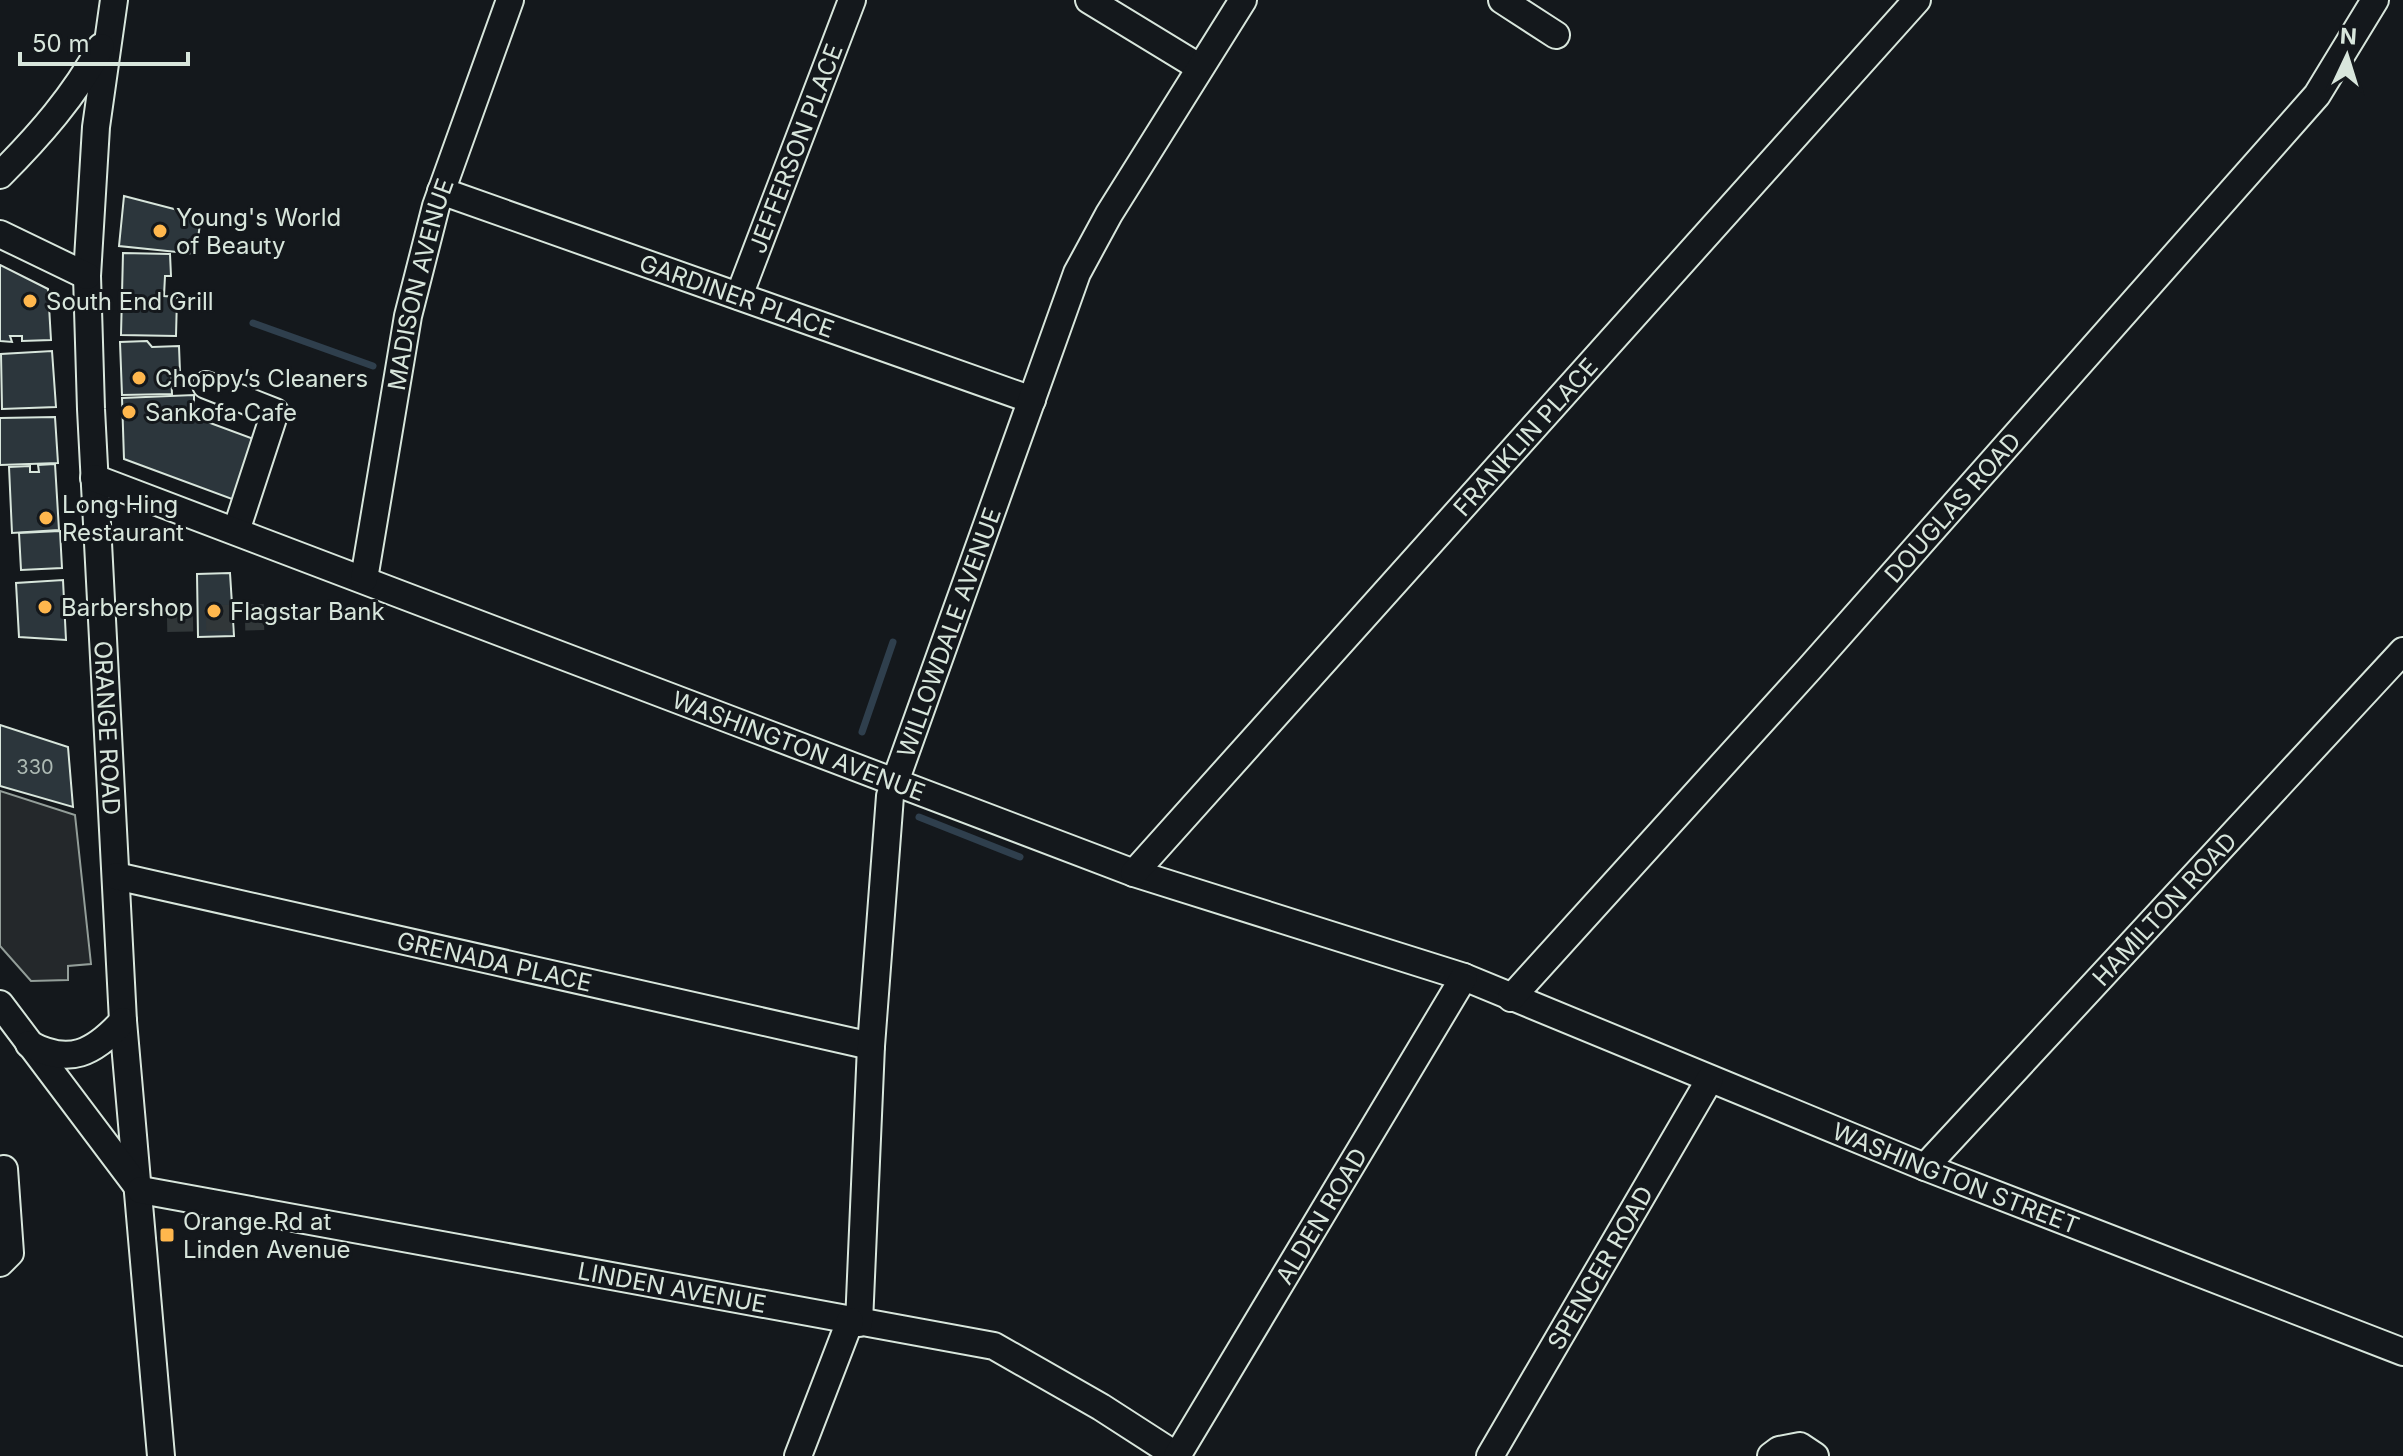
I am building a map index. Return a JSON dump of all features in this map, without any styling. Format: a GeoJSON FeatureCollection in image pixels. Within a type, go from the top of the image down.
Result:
{"type":"FeatureCollection","features":[{"type":"Feature","properties":{"kind":"street","name":"ORANGE ROAD"},"geometry":{"type":"LineString","coordinates":[[114,0],[96,127],[87,276],[94,478],[123,1021],[141,1190],[161,1456]]}},
{"type":"Feature","properties":{"kind":"street","name":"MADISON AVENUE"},"geometry":{"type":"LineString","coordinates":[[364,579],[408,316],[441,191],[510,0]]}},
{"type":"Feature","properties":{"kind":"street","name":"JEFFERSON PLACE"},"geometry":{"type":"LineString","coordinates":[[739,296],[852,0]]}},
{"type":"Feature","properties":{"kind":"street"},"geometry":{"type":"LineString","coordinates":[[1089,0],[1199,67]]}},
{"type":"Feature","properties":{"kind":"street","name":"WILLOWDALE AVENUE"},"geometry":{"type":"LineString","coordinates":[[798,1456],[855,1322],[890,796],[1077,273],[1199,67],[1243,0]]}},
{"type":"Feature","properties":{"kind":"street"},"geometry":{"type":"LineString","coordinates":[[1502,0],[1556,35]]}},
{"type":"Feature","properties":{"kind":"street","name":"FRANKLIN PLACE"},"geometry":{"type":"LineString","coordinates":[[1134,873],[1917,0]]}},
{"type":"Feature","properties":{"kind":"street","name":"DOUGLAS ROAD"},"geometry":{"type":"LineString","coordinates":[[1511,998],[1810,668],[2317,95],[2375,0]]}},
{"type":"Feature","properties":{"kind":"street"},"geometry":{"type":"LineString","coordinates":[[0,175],[40,135],[81,84],[110,30]]}},
{"type":"Feature","properties":{"kind":"street","name":"GARDINER PLACE"},"geometry":{"type":"LineString","coordinates":[[441,191],[1032,400]]}},
{"type":"Feature","properties":{"kind":"street"},"geometry":{"type":"LineString","coordinates":[[0,234],[87,276]]}},
{"type":"Feature","properties":{"kind":"street"},"geometry":{"type":"LineString","coordinates":[[206,385],[275,412],[236,531]]}},
{"type":"Feature","properties":{"kind":"street","name":"WASHINGTON AVENUE"},"geometry":{"type":"LineString","coordinates":[[94,478],[1134,873],[1464,977],[1511,998]]}},
{"type":"Feature","properties":{"kind":"street","name":"HAMILTON ROAD"},"geometry":{"type":"LineString","coordinates":[[1925,1167],[2403,651]]}},
{"type":"Feature","properties":{"kind":"street","name":"GRENADA PLACE"},"geometry":{"type":"LineString","coordinates":[[116,876],[871,1046]]}},
{"type":"Feature","properties":{"kind":"street","name":"ALDEN ROAD"},"geometry":{"type":"LineString","coordinates":[[1177,1456],[1464,977]]}},
{"type":"Feature","properties":{"kind":"street","name":"WASHINGTON STREET"},"geometry":{"type":"LineString","coordinates":[[1511,998],[1925,1167],[2403,1352]]}},
{"type":"Feature","properties":{"kind":"street"},"geometry":{"type":"LineString","coordinates":[[0,1004],[141,1190]]}},
{"type":"Feature","properties":{"kind":"street"},"geometry":{"type":"LineString","coordinates":[[29,1044],[61,1057],[89,1050],[105,1041],[123,1021]]}},
{"type":"Feature","properties":{"kind":"street","name":"SPENCER ROAD"},"geometry":{"type":"LineString","coordinates":[[1490,1456],[1710,1079]]}},
{"type":"Feature","properties":{"kind":"street"},"geometry":{"type":"LineString","coordinates":[[0,1263],[10,1253],[4,1169]]}},
{"type":"Feature","properties":{"kind":"street","name":"LINDEN AVENUE"},"geometry":{"type":"LineString","coordinates":[[141,1190],[994,1346],[1177,1456]]}},
{"type":"Feature","properties":{"kind":"street"},"geometry":{"type":"LineString","coordinates":[[1771,1456],[1779,1450],[1800,1446],[1815,1456]]}},
{"type":"Feature","properties":{"kind":"shaded area"},"geometry":{"type":"Polygon","coordinates":[[[0,791],[75,815],[91,964],[68,966],[68,980],[31,981],[0,946],[0,791]]]}},
{"type":"Feature","properties":{"kind":"building","name":"Young's World of Beauty"},"geometry":{"type":"Polygon","coordinates":[[[124,196],[201,216],[196,254],[119,246],[124,196]]]}},
{"type":"Feature","properties":{"kind":"building"},"geometry":{"type":"Polygon","coordinates":[[[123,253],[170,254],[171,276],[165,276],[164,296],[177,297],[176,336],[121,335],[123,253]]]}},
{"type":"Feature","properties":{"kind":"building"},"geometry":{"type":"Polygon","coordinates":[[[0,265],[48,289],[51,340],[22,341],[22,336],[10,336],[12,342],[0,341],[0,265]]]}},
{"type":"Feature","properties":{"kind":"building"},"geometry":{"type":"Polygon","coordinates":[[[147,341],[152,347],[179,346],[180,372],[171,373],[172,394],[122,395],[120,342],[147,341]]]}},
{"type":"Feature","properties":{"kind":"building"},"geometry":{"type":"Polygon","coordinates":[[[52,351],[56,407],[2,409],[1,354],[52,351]]]}},
{"type":"Feature","properties":{"kind":"building"},"geometry":{"type":"Polygon","coordinates":[[[194,395],[194,417],[251,438],[254,445],[240,502],[124,459],[122,398],[194,395]]]}},
{"type":"Feature","properties":{"kind":"building"},"geometry":{"type":"Polygon","coordinates":[[[55,417],[58,463],[0,465],[0,418],[55,417]]]}},
{"type":"Feature","properties":{"kind":"building"},"geometry":{"type":"Polygon","coordinates":[[[55,464],[59,530],[12,533],[9,467],[30,466],[30,472],[39,472],[38,465],[55,464]]]}},
{"type":"Feature","properties":{"kind":"building"},"geometry":{"type":"Polygon","coordinates":[[[60,531],[62,568],[21,570],[19,533],[60,531]]]}},
{"type":"Feature","properties":{"kind":"building","name":"Flagstar Bank"},"geometry":{"type":"Polygon","coordinates":[[[230,573],[234,636],[198,637],[197,574],[230,573]]]}},
{"type":"Feature","properties":{"kind":"building"},"geometry":{"type":"Polygon","coordinates":[[[63,580],[66,640],[19,637],[16,583],[63,580]]]}},
{"type":"Feature","properties":{"kind":"building"},"geometry":{"type":"Polygon","coordinates":[[[0,725],[68,747],[73,807],[0,786],[0,725]]]}},
{"type":"Feature","properties":{"kind":"waterway"},"geometry":{"type":"LineString","coordinates":[[253,323],[373,366]]}},
{"type":"Feature","properties":{"kind":"waterway"},"geometry":{"type":"LineString","coordinates":[[862,732],[893,642]]}},
{"type":"Feature","properties":{"kind":"waterway"},"geometry":{"type":"LineString","coordinates":[[919,817],[1020,857]]}},
{"type":"Feature","properties":{"kind":"tunnel"},"geometry":{"type":"LineString","coordinates":[[167,619],[264,617]]}},
{"type":"Feature","properties":{"kind":"place","name":"Young's World of Beauty"},"geometry":{"type":"Point","coordinates":[160,231]}},
{"type":"Feature","properties":{"kind":"place","name":"South End Grill"},"geometry":{"type":"Point","coordinates":[30,301]}},
{"type":"Feature","properties":{"kind":"place","name":"Choppy’s Cleaners"},"geometry":{"type":"Point","coordinates":[139,378]}},
{"type":"Feature","properties":{"kind":"place","name":"Sankofa Cafe"},"geometry":{"type":"Point","coordinates":[129,412]}},
{"type":"Feature","properties":{"kind":"place","name":"Long Hing Restaurant"},"geometry":{"type":"Point","coordinates":[46,518]}},
{"type":"Feature","properties":{"kind":"place","name":"Barbershop"},"geometry":{"type":"Point","coordinates":[45,607]}},
{"type":"Feature","properties":{"kind":"place","name":"Flagstar Bank"},"geometry":{"type":"Point","coordinates":[214,611]}},
{"type":"Feature","properties":{"kind":"place","name":"Orange Rd at Linden Avenue"},"geometry":{"type":"Point","coordinates":[167,1235]}}]}
